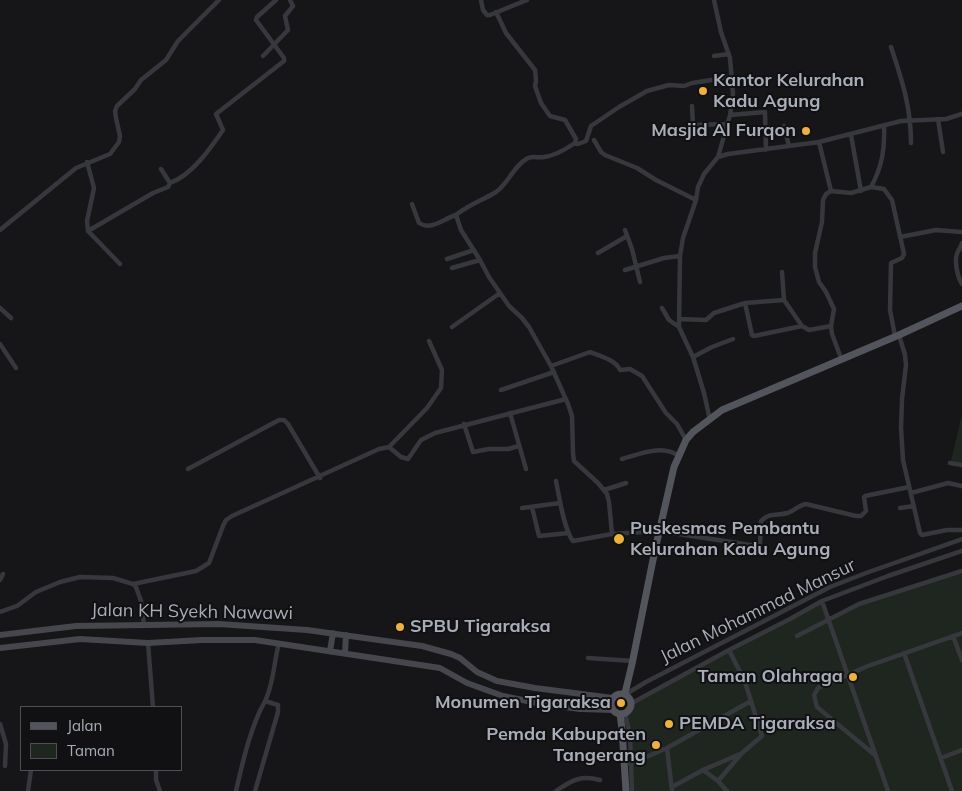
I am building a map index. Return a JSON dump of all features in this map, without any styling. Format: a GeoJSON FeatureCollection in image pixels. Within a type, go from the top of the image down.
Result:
{"type":"FeatureCollection","features":[{"type":"Feature","properties":{"kind":"main road"},"geometry":{"type":"LineString","coordinates":[[625,694],[674,467],[686,440],[704,422],[710,420],[722,410],[841,358],[897,336],[962,306]]}},
{"type":"Feature","properties":{"kind":"main road","name":"Jalan KH Syekh Nawawi"},"geometry":{"type":"LineString","coordinates":[[0,635],[76,626],[144,624],[245,625],[332,633],[421,646],[442,651],[460,658],[477,672],[497,681],[613,698]]}},
{"type":"Feature","properties":{"kind":"main road"},"geometry":{"type":"LineString","coordinates":[[330,650],[332,633]]}},
{"type":"Feature","properties":{"kind":"main road"},"geometry":{"type":"LineString","coordinates":[[345,653],[346,635]]}},
{"type":"Feature","properties":{"kind":"main road","name":"Jalan KH Syekh Nawawi"},"geometry":{"type":"LineString","coordinates":[[0,648],[80,639],[148,643],[255,640],[440,668],[467,683],[503,696],[571,708],[613,710]]}},
{"type":"Feature","properties":{"kind":"main road"},"geometry":{"type":"LineString","coordinates":[[616,694],[625,694],[630,698],[632,703],[629,711],[622,714],[613,710],[611,704],[613,698],[616,694]]}},
{"type":"Feature","properties":{"kind":"main road"},"geometry":{"type":"LineString","coordinates":[[622,714],[626,791]]}},
{"type":"Feature","properties":{"kind":"street"},"geometry":{"type":"LineString","coordinates":[[0,230],[71,172],[87,162],[110,154],[119,142],[120,136],[115,111],[117,106],[135,89],[141,80],[166,60],[178,41],[219,0]]}},
{"type":"Feature","properties":{"kind":"street"},"geometry":{"type":"LineString","coordinates":[[88,232],[152,192],[168,187],[170,183],[190,170],[217,140],[223,130],[216,114],[284,61],[284,58],[256,18],[276,0]]}},
{"type":"Feature","properties":{"kind":"street"},"geometry":{"type":"LineString","coordinates":[[263,56],[288,30],[285,16],[293,6],[290,0]]}},
{"type":"Feature","properties":{"kind":"street"},"geometry":{"type":"LineString","coordinates":[[481,0],[484,13],[490,15],[527,0]]}},
{"type":"Feature","properties":{"kind":"street"},"geometry":{"type":"LineString","coordinates":[[710,420],[693,357],[679,327],[679,319],[680,256],[683,238],[696,200],[698,187],[704,174],[718,157],[728,124],[733,94],[729,54],[721,32],[714,0]]}},
{"type":"Feature","properties":{"kind":"street"},"geometry":{"type":"LineString","coordinates":[[496,12],[506,32],[535,70],[536,81],[534,86],[544,107],[550,116],[565,120],[573,131],[575,143]]}},
{"type":"Feature","properties":{"kind":"street"},"geometry":{"type":"LineString","coordinates":[[891,47],[904,86],[911,120],[911,143]]}},
{"type":"Feature","properties":{"kind":"street"},"geometry":{"type":"LineString","coordinates":[[714,56],[729,54]]}},
{"type":"Feature","properties":{"kind":"street"},"geometry":{"type":"LineString","coordinates":[[412,204],[419,223],[432,226],[456,215],[496,192],[528,158],[545,157],[562,151],[575,143],[578,144],[586,141],[591,126],[647,91],[669,84],[684,86],[731,77]]}},
{"type":"Feature","properties":{"kind":"street"},"geometry":{"type":"LineString","coordinates":[[692,106],[693,125],[728,124]]}},
{"type":"Feature","properties":{"kind":"street"},"geometry":{"type":"LineString","coordinates":[[730,115],[765,112],[766,150]]}},
{"type":"Feature","properties":{"kind":"street"},"geometry":{"type":"LineString","coordinates":[[718,157],[819,142],[911,120],[938,119],[962,114]]}},
{"type":"Feature","properties":{"kind":"street"},"geometry":{"type":"LineString","coordinates":[[938,119],[943,152]]}},
{"type":"Feature","properties":{"kind":"street"},"geometry":{"type":"LineString","coordinates":[[784,126],[789,146]]}},
{"type":"Feature","properties":{"kind":"street"},"geometry":{"type":"LineString","coordinates":[[871,188],[881,165],[885,143],[884,126]]}},
{"type":"Feature","properties":{"kind":"street"},"geometry":{"type":"LineString","coordinates":[[851,135],[861,191]]}},
{"type":"Feature","properties":{"kind":"street"},"geometry":{"type":"LineString","coordinates":[[594,140],[605,155],[637,168],[696,200]]}},
{"type":"Feature","properties":{"kind":"street"},"geometry":{"type":"LineString","coordinates":[[819,142],[831,191]]}},
{"type":"Feature","properties":{"kind":"street"},"geometry":{"type":"LineString","coordinates":[[87,162],[94,188],[87,221],[88,232],[120,264]]}},
{"type":"Feature","properties":{"kind":"street"},"geometry":{"type":"LineString","coordinates":[[161,169],[170,183]]}},
{"type":"Feature","properties":{"kind":"street"},"geometry":{"type":"LineString","coordinates":[[841,358],[832,334],[831,326],[834,309],[819,282],[815,267],[815,253],[822,222],[823,200],[826,194],[831,191],[851,193],[871,188],[884,189],[894,208],[904,256],[892,261],[890,313],[906,360],[901,428],[904,469],[921,534],[962,530]]}},
{"type":"Feature","properties":{"kind":"street"},"geometry":{"type":"LineString","coordinates":[[456,215],[461,230],[489,277],[509,306],[529,327],[554,372],[572,416],[572,453],[574,461],[604,490],[609,502],[612,534]]}},
{"type":"Feature","properties":{"kind":"street"},"geometry":{"type":"LineString","coordinates":[[625,230],[640,282]]}},
{"type":"Feature","properties":{"kind":"street"},"geometry":{"type":"LineString","coordinates":[[900,237],[936,230],[962,232],[962,242],[956,256],[957,270],[962,284]]}},
{"type":"Feature","properties":{"kind":"street"},"geometry":{"type":"LineString","coordinates":[[598,253],[627,236]]}},
{"type":"Feature","properties":{"kind":"street"},"geometry":{"type":"LineString","coordinates":[[447,258],[474,250]]}},
{"type":"Feature","properties":{"kind":"street"},"geometry":{"type":"LineString","coordinates":[[625,270],[664,258],[680,256]]}},
{"type":"Feature","properties":{"kind":"street"},"geometry":{"type":"LineString","coordinates":[[452,268],[480,260]]}},
{"type":"Feature","properties":{"kind":"street"},"geometry":{"type":"LineString","coordinates":[[782,272],[784,300],[802,326],[809,330],[831,326]]}},
{"type":"Feature","properties":{"kind":"street"},"geometry":{"type":"LineString","coordinates":[[452,327],[500,293]]}},
{"type":"Feature","properties":{"kind":"street"},"geometry":{"type":"LineString","coordinates":[[679,319],[706,320],[714,313],[745,304],[784,300]]}},
{"type":"Feature","properties":{"kind":"street"},"geometry":{"type":"LineString","coordinates":[[745,304],[752,335],[754,336],[802,326]]}},
{"type":"Feature","properties":{"kind":"street"},"geometry":{"type":"LineString","coordinates":[[0,308],[11,318]]}},
{"type":"Feature","properties":{"kind":"street"},"geometry":{"type":"LineString","coordinates":[[662,308],[669,320],[679,327]]}},
{"type":"Feature","properties":{"kind":"street"},"geometry":{"type":"LineString","coordinates":[[693,357],[733,339]]}},
{"type":"Feature","properties":{"kind":"street"},"geometry":{"type":"LineString","coordinates":[[0,612],[17,606],[36,592],[80,577],[113,578],[133,584],[196,571],[204,566],[212,556],[226,520],[379,449],[390,447],[427,408],[441,388],[442,370],[429,340]]}},
{"type":"Feature","properties":{"kind":"street"},"geometry":{"type":"LineString","coordinates":[[0,344],[16,368]]}},
{"type":"Feature","properties":{"kind":"street"},"geometry":{"type":"LineString","coordinates":[[551,366],[590,352],[607,358],[619,366],[620,370],[630,369],[637,372],[647,383],[666,413],[677,424],[686,440]]}},
{"type":"Feature","properties":{"kind":"street"},"geometry":{"type":"LineString","coordinates":[[501,390],[554,372]]}},
{"type":"Feature","properties":{"kind":"street"},"geometry":{"type":"LineString","coordinates":[[390,447],[401,457],[408,459],[421,440],[427,436],[464,424],[566,399]]}},
{"type":"Feature","properties":{"kind":"street"},"geometry":{"type":"LineString","coordinates":[[510,413],[526,469]]}},
{"type":"Feature","properties":{"kind":"street"},"geometry":{"type":"LineString","coordinates":[[188,469],[279,420],[284,420],[320,478]]}},
{"type":"Feature","properties":{"kind":"street"},"geometry":{"type":"LineString","coordinates":[[464,424],[473,452],[489,449],[508,449],[519,446]]}},
{"type":"Feature","properties":{"kind":"street"},"geometry":{"type":"LineString","coordinates":[[622,459],[661,450],[672,451],[679,456]]}},
{"type":"Feature","properties":{"kind":"street"},"geometry":{"type":"LineString","coordinates":[[950,463],[962,465]]}},
{"type":"Feature","properties":{"kind":"street"},"geometry":{"type":"LineString","coordinates":[[556,481],[560,503],[573,541],[612,534],[659,531],[757,546],[760,544],[761,538],[761,521],[766,516],[790,512],[800,505],[806,504],[861,516],[866,511],[865,496],[909,487]]}},
{"type":"Feature","properties":{"kind":"street"},"geometry":{"type":"LineString","coordinates":[[604,490],[626,483]]}},
{"type":"Feature","properties":{"kind":"street"},"geometry":{"type":"LineString","coordinates":[[911,493],[948,483],[962,486]]}},
{"type":"Feature","properties":{"kind":"street"},"geometry":{"type":"LineString","coordinates":[[522,508],[560,503]]}},
{"type":"Feature","properties":{"kind":"street"},"geometry":{"type":"LineString","coordinates":[[900,508],[914,506]]}},
{"type":"Feature","properties":{"kind":"street"},"geometry":{"type":"LineString","coordinates":[[532,508],[539,536],[569,533]]}},
{"type":"Feature","properties":{"kind":"street","name":"Jalan Mohammad Mansur"},"geometry":{"type":"LineString","coordinates":[[625,694],[830,587],[866,572],[962,539]]}},
{"type":"Feature","properties":{"kind":"street","name":"Jalan Mohammad Mansur"},"geometry":{"type":"LineString","coordinates":[[632,703],[728,650],[790,620],[822,601],[962,551]]}},
{"type":"Feature","properties":{"kind":"street"},"geometry":{"type":"LineString","coordinates":[[797,636],[860,603],[962,571]]}},
{"type":"Feature","properties":{"kind":"street"},"geometry":{"type":"LineString","coordinates":[[0,580],[3,574]]}},
{"type":"Feature","properties":{"kind":"street"},"geometry":{"type":"LineString","coordinates":[[133,584],[138,590],[144,624]]}},
{"type":"Feature","properties":{"kind":"street"},"geometry":{"type":"LineString","coordinates":[[822,601],[888,791]]}},
{"type":"Feature","properties":{"kind":"street"},"geometry":{"type":"LineString","coordinates":[[876,756],[817,707],[814,694],[818,688],[848,674],[962,633]]}},
{"type":"Feature","properties":{"kind":"street"},"geometry":{"type":"LineString","coordinates":[[954,636],[962,660]]}},
{"type":"Feature","properties":{"kind":"street"},"geometry":{"type":"LineString","coordinates":[[148,643],[153,706]]}},
{"type":"Feature","properties":{"kind":"street"},"geometry":{"type":"LineString","coordinates":[[236,791],[247,745],[258,713],[265,701],[276,663],[279,643]]}},
{"type":"Feature","properties":{"kind":"street"},"geometry":{"type":"LineString","coordinates":[[718,781],[742,753],[762,736],[742,673],[728,650]]}},
{"type":"Feature","properties":{"kind":"street"},"geometry":{"type":"LineString","coordinates":[[904,653],[952,791]]}},
{"type":"Feature","properties":{"kind":"street"},"geometry":{"type":"LineString","coordinates":[[588,658],[633,661]]}},
{"type":"Feature","properties":{"kind":"street"},"geometry":{"type":"LineString","coordinates":[[255,791],[278,712],[278,705],[265,701]]}},
{"type":"Feature","properties":{"kind":"street"},"geometry":{"type":"LineString","coordinates":[[630,764],[668,748],[751,701]]}},
{"type":"Feature","properties":{"kind":"street"},"geometry":{"type":"LineString","coordinates":[[622,714],[630,735],[632,791]]}},
{"type":"Feature","properties":{"kind":"street"},"geometry":{"type":"LineString","coordinates":[[0,724],[6,744],[5,766]]}},
{"type":"Feature","properties":{"kind":"street"},"geometry":{"type":"LineString","coordinates":[[668,748],[672,789],[702,770],[742,753]]}},
{"type":"Feature","properties":{"kind":"street"},"geometry":{"type":"LineString","coordinates":[[941,758],[962,750]]}},
{"type":"Feature","properties":{"kind":"street"},"geometry":{"type":"LineString","coordinates":[[702,770],[718,781],[727,791]]}},
{"type":"Feature","properties":{"kind":"street"},"geometry":{"type":"LineString","coordinates":[[28,791],[31,771]]}},
{"type":"Feature","properties":{"kind":"street"},"geometry":{"type":"LineString","coordinates":[[156,771],[156,780],[160,791]]}},
{"type":"Feature","properties":{"kind":"street"},"geometry":{"type":"LineString","coordinates":[[556,791],[582,777],[600,780]]}},
{"type":"Feature","properties":{"kind":"green space"},"geometry":{"type":"Polygon","coordinates":[[[962,414],[962,463],[951,461],[962,414]]]}},
{"type":"Feature","properties":{"kind":"green space","name":"Taman Olahraga"},"geometry":{"type":"Polygon","coordinates":[[[962,571],[962,791],[632,791],[630,745],[625,713],[632,703],[822,601],[828,619],[844,611],[962,571]]]}},
{"type":"Feature","properties":{"kind":"place","name":"Kantor Kelurahan Kadu Agung"},"geometry":{"type":"Point","coordinates":[703,91]}},
{"type":"Feature","properties":{"kind":"place","name":"Masjid Al Furqon"},"geometry":{"type":"Point","coordinates":[806,131]}},
{"type":"Feature","properties":{"kind":"place","name":"Puskesmas Pembantu Kelurahan Kadu Agung"},"geometry":{"type":"Point","coordinates":[619,539]}},
{"type":"Feature","properties":{"kind":"place","name":"SPBU Tigaraksa"},"geometry":{"type":"Point","coordinates":[400,627]}},
{"type":"Feature","properties":{"kind":"place","name":"Taman Olahraga"},"geometry":{"type":"Point","coordinates":[853,677]}},
{"type":"Feature","properties":{"kind":"place","name":"Monumen Tigaraksa"},"geometry":{"type":"Point","coordinates":[621,703]}},
{"type":"Feature","properties":{"kind":"place","name":"PEMDA Tigaraksa"},"geometry":{"type":"Point","coordinates":[669,724]}},
{"type":"Feature","properties":{"kind":"place","name":"Pemda Kabupaten Tangerang"},"geometry":{"type":"Point","coordinates":[656,745]}}]}
